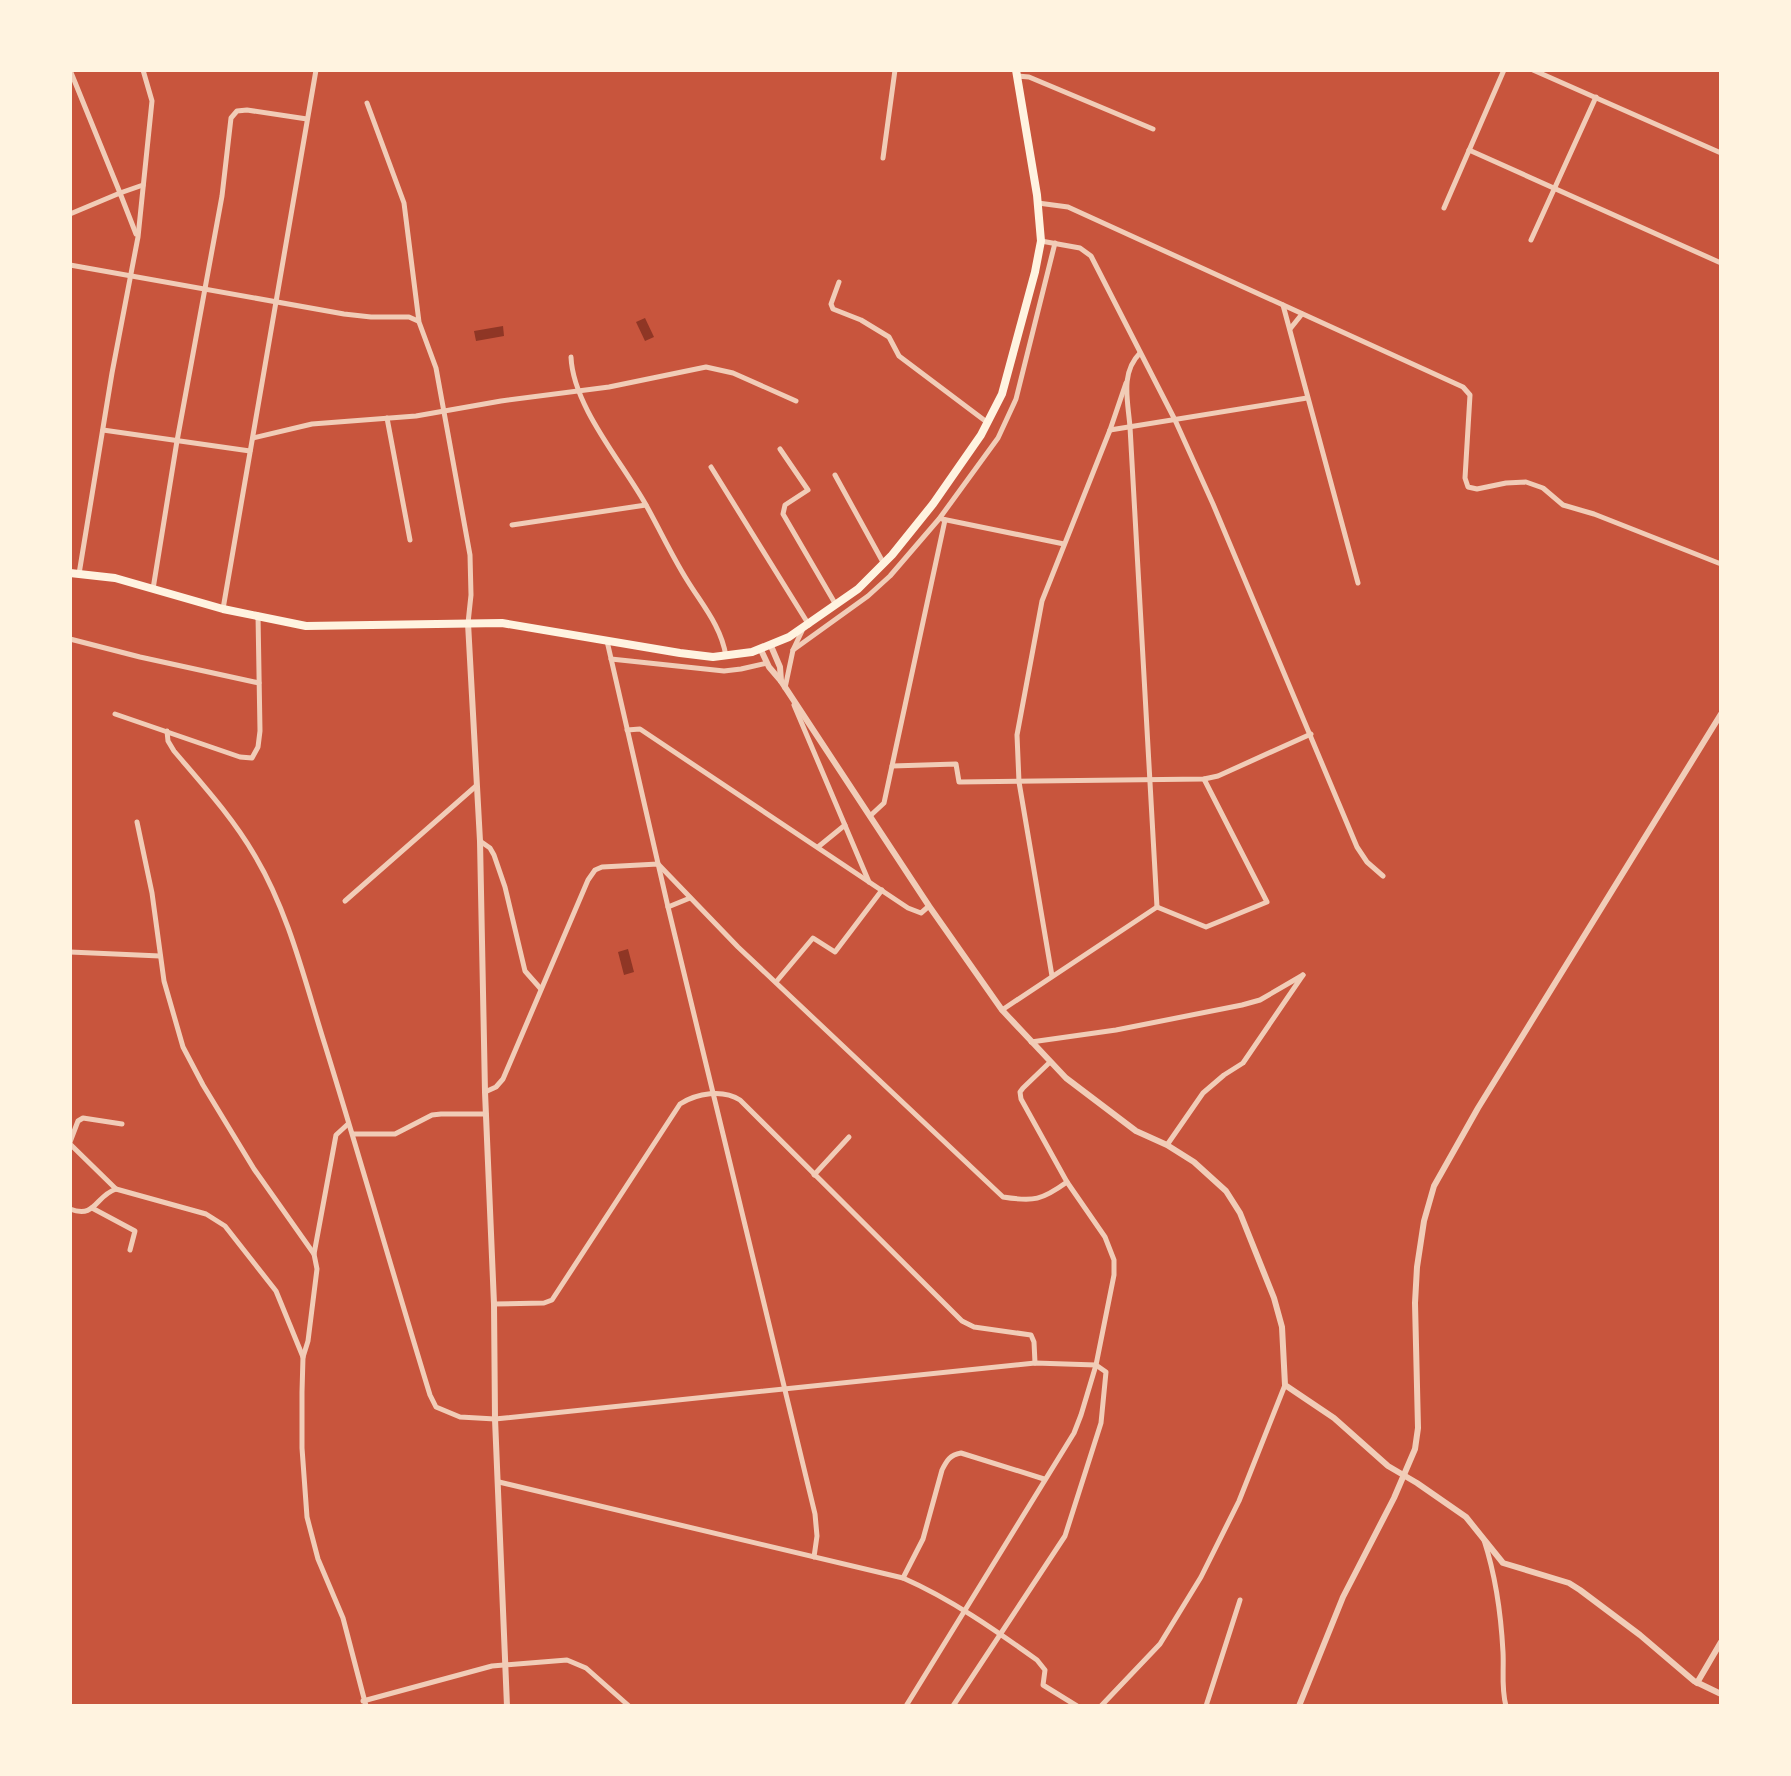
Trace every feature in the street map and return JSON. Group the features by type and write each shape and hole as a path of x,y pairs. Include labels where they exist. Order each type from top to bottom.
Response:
{"main road":[{"path":"75,573 115,578 223,609 306,626 502,623 680,653 726,656 771,646 836,605 858,589 884,564 933,504 988,423 1007,377 1041,241 1038,202 1017,73"}],"street":[{"path":"71,70 138,237"},
{"path":"75,573 138,237 152,101 143,70"},
{"path":"223,609 316,70"},
{"path":"883,159 895,70"},
{"path":"1444,208 1504,70"},
{"path":"1533,70 1721,153"},
{"path":"1017,73 1153,130"},
{"path":"1531,240 1596,97"},
{"path":"367,103 404,203 419,322 436,368 470,555 471,595 468,623 480,841 495,1419 507,1706"},
{"path":"153,589 222,196 233,113 241,110 259,111 307,119"},
{"path":"1469,150 1721,263"},
{"path":"70,214 143,185"},
{"path":"1038,202 1068,207 1463,387 1470,395 1465,478 1468,487 1477,489 1526,482 1543,488 1563,505 1594,514 1721,564"},
{"path":"1041,241 1080,248 1091,256 1175,420 1360,852 1383,876"},
{"path":"793,650 890,576 942,519 998,438 1016,399 1055,243"},
{"path":"70,265 329,312 371,317 411,317 419,322"},
{"path":"839,282 831,304 833,309 861,320 889,337 899,356 988,423"},
{"path":"1283,305 1358,583"},
{"path":"1290,329 1302,314"},
{"path":"1052,976 1019,782 1017,735 1042,601 1110,429 1132,362 1140,353"},
{"path":"570,357 579,390 593,418 716,626 726,656"},
{"path":"253,438 312,424 443,412 501,401 620,385 711,367 733,373 796,401"},
{"path":"1126,383 1157,907"},
{"path":"1110,429 1307,398"},
{"path":"387,418 410,540"},
{"path":"103,430 250,451"},
{"path":"780,449 808,490 785,505 783,514 836,605"},
{"path":"711,467 806,626 793,650 783,684"},
{"path":"835,475 884,564"},
{"path":"512,525 646,505"},
{"path":"942,519 1064,544"},
{"path":"870,816 884,803 942,519"},
{"path":"116,714 240,757 252,758 258,747 258,615"},
{"path":"70,639 259,684"},
{"path":"607,641 668,907 815,1514 817,1536 814,1557"},
{"path":"771,646 780,667 783,684"},
{"path":"761,650 766,663 783,684 929,906 1002,1010 1049,1063 1080,1089 1136,1131 1167,1145 1213,1178 1226,1191 1240,1213 1264,1270 1282,1327 1285,1385 1245,1488 1201,1577 1160,1644 1101,1706"},
{"path":"611,659 724,671 766,663"},
{"path":"790,696 869,882"},
{"path":"1299,1706 1343,1597 1415,1449 1418,1428 1415,1303 1418,1254 1427,1205 1434,1186 1486,1096 1721,714"},
{"path":"627,730 640,729 908,908 921,913 929,906"},
{"path":"167,731 168,741 174,751 226,811 256,857 280,908 305,980 395,1283 436,1407 460,1417 495,1419 1035,1363 1096,1365 1106,1372 1101,1423 1065,1536 953,1706"},
{"path":"892,766 956,764 959,782 1204,779 1217,776 1311,734"},
{"path":"1157,907 1206,928 1268,902 1204,779"},
{"path":"345,901 476,786"},
{"path":"137,822 152,893 160,956 177,1030 194,1069 254,1169 314,1254"},
{"path":"818,848 845,825"},
{"path":"480,841 490,848 494,855 505,887 525,971 540,988"},
{"path":"485,1092 496,1087 503,1079 540,988 588,880 595,870 602,867 658,864 776,982 1003,1197 1027,1201 1045,1198 1067,1182"},
{"path":"776,982 813,938 835,951 881,890"},
{"path":"668,907 690,898"},
{"path":"1002,1010 1157,907"},
{"path":"70,952 160,956"},
{"path":"1031,1042 1116,1030 1242,1005 1260,1000 1303,975 1243,1063 1203,1093 1167,1145"},
{"path":"906,1706 1074,1433 1096,1365 1114,1275 1114,1260 1105,1237 1067,1182 1021,1099 1020,1092 1049,1063"},
{"path":"494,1304 544,1303 552,1300 680,1104 714,1094 733,1095 962,1321 974,1327 1031,1335 1035,1363"},
{"path":"352,1134 395,1134 432,1115 486,1114"},
{"path":"121,1124 83,1118 78,1121 70,1143 116,1189 206,1214 225,1226 276,1291 303,1357"},
{"path":"348,1124 336,1135 314,1254 317,1269 309,1341 303,1357 302,1448 307,1517 318,1559 342,1618 364,1704 506,1663 567,1660 577,1662 629,1706"},
{"path":"814,1175 849,1137"},
{"path":"70,1209 80,1213 92,1208 110,1191 116,1189"},
{"path":"92,1208 135,1231 130,1250"},
{"path":"1285,1385 1334,1418 1388,1466 1466,1517 1503,1563 1559,1580 1580,1590 1640,1635 1697,1683 1721,1694"},
{"path":"903,1578 923,1539 942,1470 953,1455 961,1453 1044,1479"},
{"path":"499,1482 903,1578 964,1611 1042,1664 1045,1674 1042,1682 1046,1689 1077,1706"},
{"path":"1483,1537 1497,1588 1506,1706"},
{"path":"1206,1706 1240,1600"},
{"path":"1697,1683 1721,1642"}],"shaded area":[{"path":"645,318 654,337 645,341 636,322"},
{"path":"503,326 504,336 476,341 474,331"},
{"path":"628,949 634,972 624,975 618,952"}]}
